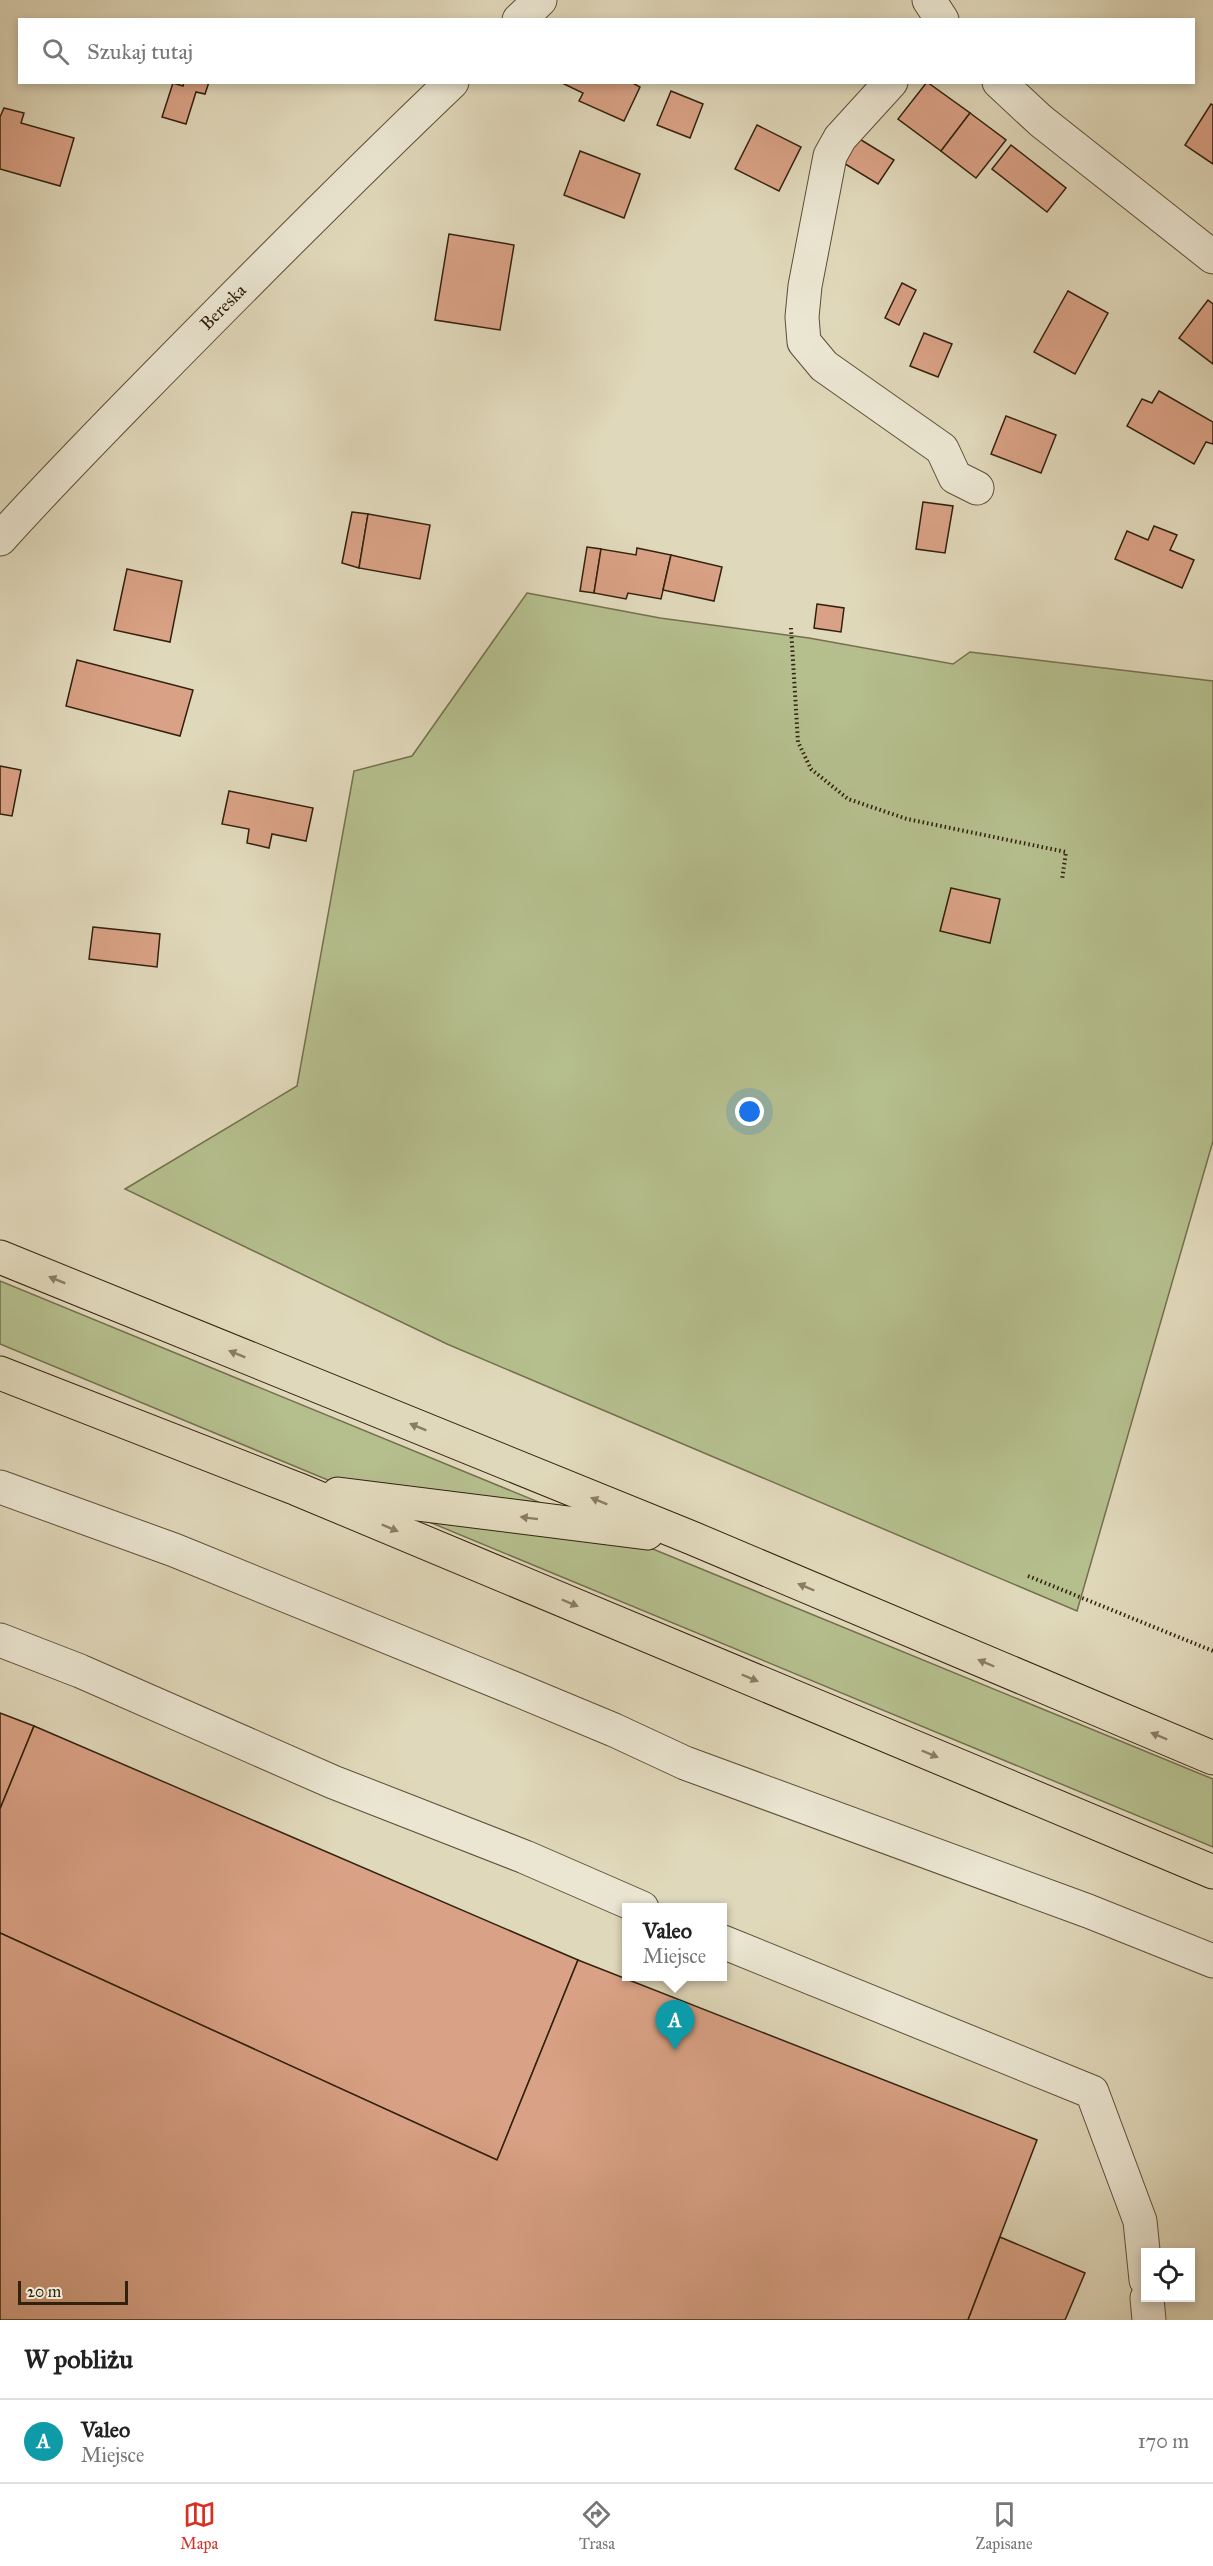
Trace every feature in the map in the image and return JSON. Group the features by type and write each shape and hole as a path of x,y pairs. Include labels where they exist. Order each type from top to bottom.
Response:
{"highway":[{"path":"0,1257 692,1538 1213,1758"},
{"path":"0,1373 297,1489 1213,1872"},
{"path":"297,1489 692,1538"}],"street":[{"path":"521,18 540,0"},
{"path":"929,0 941,18"},
{"name":"Bereska","path":"0,539 56,476 196,334 450,84"},
{"path":"889,84 840,138 830,156 805,286 802,317 804,342 824,366 942,449 955,477 977,488"},
{"path":"1001,84 1041,121 1213,257"},
{"path":"0,1487 185,1554 614,1730 686,1763 1088,1911 1213,1961"},
{"path":"0,1640 80,1671 333,1782 525,1857 631,1903"},
{"path":"727,1944 1092,2092 1140,2221 1143,2248"},
{"path":"1147,2302 1149,2320"}],"path":[{"path":"790,628 798,742 811,769 848,799 907,819 1066,852 1062,880"},
{"path":"1028,1576 1213,1651"}],"green space":[{"path":"527,593 660,618 809,638 953,664 970,652 1213,681 1213,1141 1077,1611 447,1344 125,1189 297,1086 354,771 412,756"},
{"path":"0,1281 1213,1779 1213,1847 0,1344"}],"building":[{"path":"173,84 183,86 184,84 208,84 205,94 196,92 186,124 162,117"},
{"path":"564,84 635,84 640,87 624,121 579,101 583,93"},
{"path":"925,84 930,84 970,113 941,151 898,119"},
{"path":"671,91 703,104 690,138 657,125"},
{"path":"1211,104 1213,105 1213,164 1185,145"},
{"path":"4,108 24,113 21,123 74,138 60,186 0,169 0,117"},
{"path":"970,113 1006,140 976,178 941,151"},
{"path":"757,125 801,147 779,191 735,169"},
{"path":"853,135 894,160 878,184 837,159"},
{"path":"1011,145 1066,188 1047,212 992,169"},
{"path":"580,151 640,174 624,218 564,195"},
{"path":"449,234 514,245 500,330 435,320"},
{"path":"902,283 916,290 899,325 885,318"},
{"path":"1068,291 1108,313 1075,374 1034,352"},
{"path":"1208,300 1213,304 1213,364 1179,338"},
{"path":"924,333 952,344 938,377 910,366"},
{"path":"1159,391 1213,422 1213,444 1206,442 1194,464 1127,426 1142,399 1152,403"},
{"path":"1006,416 1056,435 1041,473 991,454"},
{"path":"923,502 953,506 945,553 916,549"},
{"path":"352,512 368,514 359,568 342,563"},
{"path":"368,514 430,525 420,579 359,568"},
{"path":"1154,526 1177,535 1170,550 1194,560 1182,588 1115,559 1127,531 1148,540"},
{"path":"587,547 601,549 594,593 580,591"},
{"path":"637,548 671,555 661,599 628,593 626,599 594,593 601,549 636,555"},
{"path":"671,555 722,567 714,601 663,590"},
{"path":"127,569 182,581 170,642 114,630"},
{"path":"817,604 844,608 841,632 814,628"},
{"path":"77,660 193,690 180,736 66,706"},
{"path":"0,766 21,770 12,816 0,814"},
{"path":"229,791 313,808 306,841 272,834 269,848 247,843 249,829 222,824"},
{"path":"951,888 1000,899 990,943 940,931"},
{"path":"93,927 160,934 157,967 89,959"},
{"path":"0,1713 34,1726 0,1809"},
{"path":"34,1726 578,1960 497,2160 0,1933 0,1809"},
{"path":"0,1933 497,2160 578,1960 622,1977 622,1981 632,1981 1037,2140 968,2320 0,2320"},
{"path":"1000,2237 1085,2273 1065,2320 968,2320"}],"place":[{"name":"Valeo","path":"675,2050"}]}
